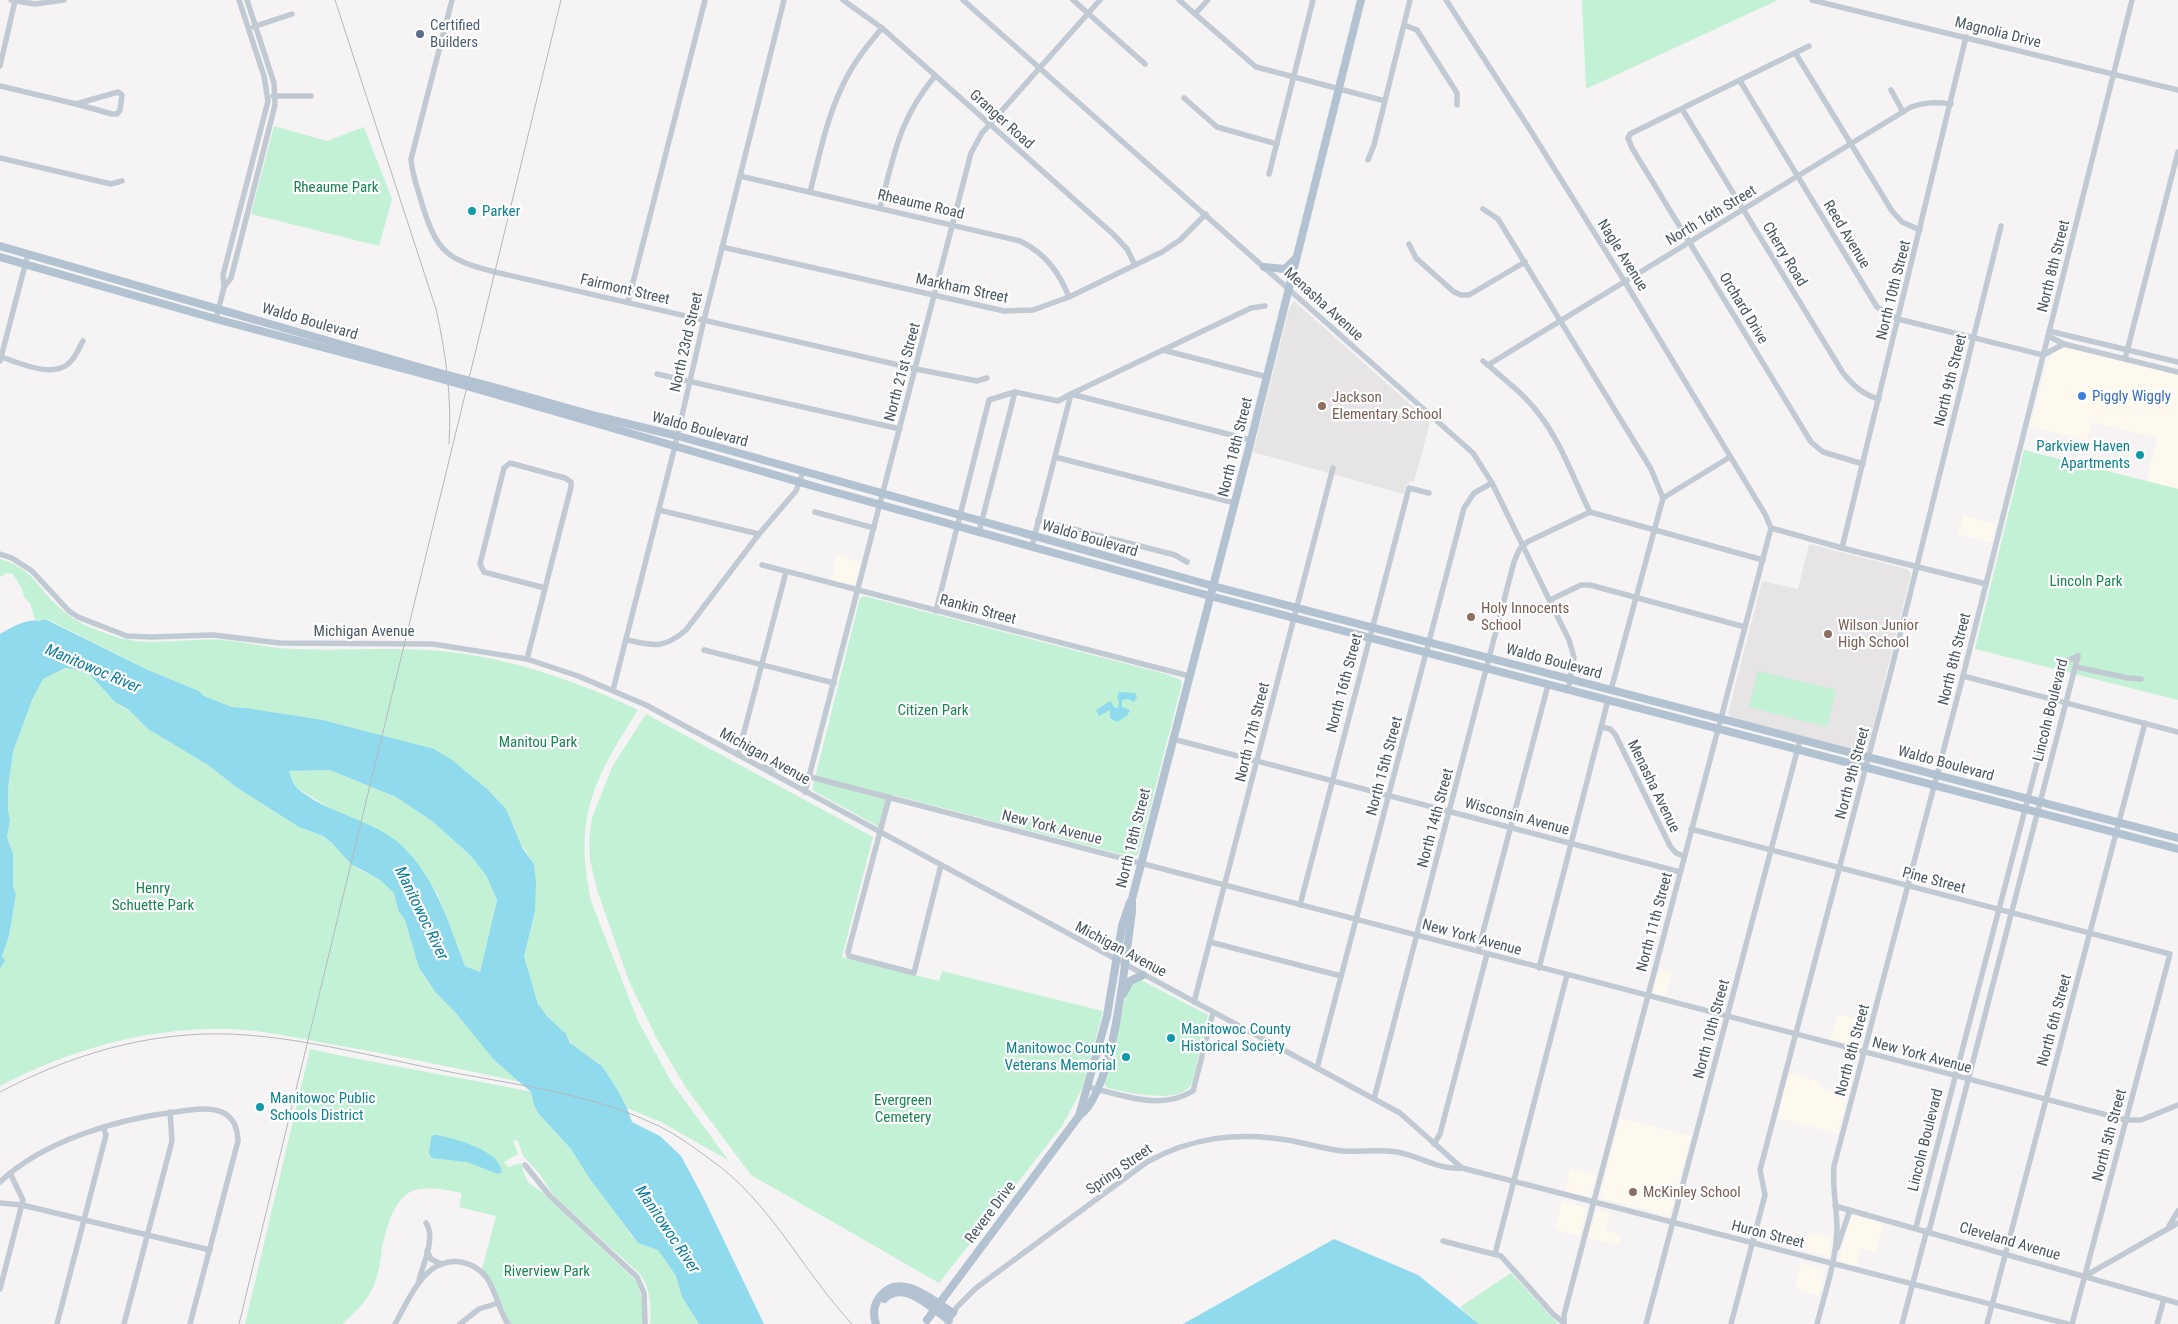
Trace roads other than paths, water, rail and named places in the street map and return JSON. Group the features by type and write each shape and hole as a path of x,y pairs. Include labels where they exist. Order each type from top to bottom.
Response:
{"main road":[{"name":"North 18th Street","path":"1098,1090 1112,1040 1120,1000 1132,899 1235,504 1361,0"},
{"name":"Waldo Boulevard","path":"0,246 219,308 675,446 1210,596 2178,849"},
{"name":"Waldo Boulevard","path":"0,258 216,319 428,372"},
{"path":"1264,267 1285,269 1297,258"},
{"name":"Waldo Boulevard","path":"485,388 678,436 1213,586 2178,838"},
{"name":"North 18th Street","path":"1088,1088 1107,1016 1122,926 1132,899"},
{"path":"1120,1000 1130,981 1143,975"},
{"name":"Revere Drive","path":"1079,1116 1088,1088"},
{"name":"Revere Drive","path":"925,1322 1079,1116 1086,1110 1098,1090"},
{"path":"876,1324 874,1315 876,1302 886,1290 899,1286 914,1289 950,1319"},
{"path":"882,1324 879,1315 881,1304 891,1294 899,1291 909,1292 950,1319"}],"street":[{"path":"0,66 13,1 35,4 64,0"},
{"path":"216,319 224,286 223,275 268,96 239,0"},
{"path":"224,286 231,278 276,96 274,83 247,0"},
{"name":"Fairmont Street","path":"452,0 412,159 413,173 433,235 440,245 454,258 481,268 916,368 977,381 987,378"},
{"path":"628,302 705,0"},
{"name":"North 23rd Street","path":"613,690 678,436 704,320 784,0"},
{"name":"Granger Road","path":"843,0 882,28 1113,234 1127,249 1136,265"},
{"name":"Menasha Avenue","path":"963,0 1473,453 1492,483 1550,600 1573,652 1574,662 1568,690"},
{"path":"1073,0 1145,64"},
{"name":"North 21st Street","path":"806,792 971,153 976,141 990,124 1100,0"},
{"path":"1179,0 1256,67 1385,101"},
{"path":"1195,14 1208,0"},
{"path":"1270,174 1313,0"},
{"path":"1368,160 1374,145 1410,0"},
{"name":"Nagle Avenue","path":"1446,0 1624,282 1772,528"},
{"name":"Magnolia Drive","path":"1812,0 2178,90"},
{"name":"North 8th Street","path":"1817,1324 1835,1252 1837,1227 1834,1166 1964,676 2132,0"},
{"path":"248,28 292,14"},
{"path":"1404,25 1417,30 1457,93 1457,105"},
{"path":"810,192 828,123 841,88 858,59 882,28"},
{"name":"North 10th Street","path":"1842,548 1966,37"},
{"path":"1682,109 1810,46"},
{"path":"1796,54 1892,211 1902,222 1920,230"},
{"path":"880,208 904,123 917,100 935,76"},
{"name":"Reed Avenue","path":"1740,81 1877,307 1898,319 2043,355"},
{"path":"0,86 112,114 117,114 120,110 122,95 118,92 110,93 76,104"},
{"path":"1891,90 1903,112"},
{"path":"268,96 311,96"},
{"path":"1184,98 1217,128 1277,144"},
{"name":"North 16th Street","path":"1590,512 1555,440 1540,415 1532,405 1486,363 1561,320 1903,112 1922,103 1951,104"},
{"name":"Orchard Drive","path":"1682,109 1630,134 1628,138 1632,148 1811,442 1823,452 1863,464"},
{"name":"Cherry Road","path":"1682,109 1843,373 1854,386 1872,398 1879,400"},
{"path":"2125,358 2178,152"},
{"path":"0,158 111,184 122,181"},
{"name":"Rheaume Road","path":"740,176 1007,237 1034,248 1052,264 1070,297"},
{"path":"1483,209 1498,219 1525,262 1651,469 1663,498 1611,690"},
{"name":"Markham Street","path":"722,247 1004,311 1019,311 1033,310 1070,297 1136,265 1180,240 1206,214"},
{"name":"North 9th Street","path":"1732,1324 1765,1195 1760,1170 1918,567 2001,226"},
{"path":"1409,244 1416,258 1454,292 1461,295 1468,295 1525,262"},
{"path":"28,254 1,359 51,370 61,369 70,363 83,341"},
{"path":"936,611 989,400 1015,392 1053,401 1251,308 1265,306"},
{"path":"2048,334 2064,344 2178,372"},
{"path":"2048,334 2178,362"},
{"path":"2043,355 2064,344"},
{"path":"1162,350 1267,376"},
{"path":"657,374 900,429"},
{"path":"980,532 1015,392"},
{"path":"1071,394 1251,440"},
{"path":"1032,546 1071,394"},
{"path":"1055,457 1235,504"},
{"path":"1663,498 1730,457"},
{"path":"527,659 571,487 571,482 565,478 510,463 504,468 480,564 484,572 545,588"},
{"name":"North 17th Street","path":"1194,1002 1333,468"},
{"path":"627,640 649,645 662,644 674,640 686,630 759,534 796,491 803,472"},
{"name":"North 15th Street","path":"1317,1068 1464,508 1474,494 1492,483"},
{"name":"North 16th Street","path":"1300,904 1409,488 1429,493"},
{"path":"659,510 759,534"},
{"path":"815,512 874,528"},
{"path":"1523,545 1590,512 1763,560"},
{"path":"1038,520 1175,555 1187,562"},
{"path":"1772,528 1842,548 1986,584"},
{"name":"North 11th Street","path":"1564,1324 1564,1315 1647,996 1772,528"},
{"name":"North 14th Street","path":"1374,1099 1516,558 1523,545"},
{"name":"Michigan Avenue","path":"0,554 12,558 32,571 68,611 78,617 126,636 214,635 280,643 418,643 483,651 527,659 563,670 613,690 759,766 1400,1113 1462,1168"},
{"name":"Rankin Street","path":"762,566 1189,676"},
{"path":"738,755 786,572"},
{"path":"1550,600 1586,584 1745,627"},
{"path":"704,650 834,682"},
{"name":"Lincoln Boulevard","path":"1902,1324 2078,656 2069,660 2062,668 1916,1228"},
{"path":"2076,667 2141,679"},
{"path":"1964,676 2178,732"},
{"path":"1478,951 1548,685"},
{"path":"1539,968 1608,700"},
{"name":"North 6th Street","path":"1987,1324 2145,723"},
{"name":"Menasha Avenue","path":"1602,727 1610,729 1615,734 1669,844 1676,853 1684,856"},
{"name":"Wisconsin Avenue","path":"1173,739 1680,872"},
{"name":"North 10th Street","path":"1646,1324 1800,740"},
{"name":"New York Avenue","path":"759,766 810,777 2126,1120 2141,1120 2178,1105"},
{"path":"889,798 848,952 849,956 914,973 941,866"},
{"name":"Pine Street","path":"1691,829 2170,954"},
{"path":"1210,942 1341,976"},
{"path":"1434,1144 1440,1134 1487,954"},
{"name":"North 5th Street","path":"2072,1324 2170,954"},
{"path":"1495,1254 1567,975"},
{"path":"1088,1088 1155,1101 1184,1096 1193,1091 1214,1013"},
{"path":"0,1182 10,1173 55,1147 103,1127 126,1120 170,1112 209,1108 219,1110 232,1119 238,1131 238,1141 190,1324"},
{"path":"124,1324 172,1142 170,1112"},
{"path":"57,1324 106,1135 103,1127"},
{"name":"Spring Street","path":"950,1319 961,1302 976,1288 1147,1162 1187,1143 1211,1138 1258,1136 1343,1151 1396,1152 1449,1169 1462,1168"},
{"path":"525,1165 550,1196 637,1277 644,1293 645,1324"},
{"name":"Huron Street","path":"1462,1168 2068,1324"},
{"path":"0,1289 23,1200 10,1173"},
{"path":"0,1202 22,1205 210,1250"},
{"name":"Cleveland Avenue","path":"1835,1206 2178,1303"},
{"path":"1835,1252 1850,1210"},
{"path":"2166,1229 2178,1211"},
{"path":"418,1284 427,1251 430,1229 426,1222"},
{"path":"2085,1276 2178,1222"},
{"path":"1443,1241 1501,1256 1564,1324"},
{"path":"427,1251 431,1259 441,1264"},
{"path":"395,1324 427,1272 441,1264 457,1262 474,1266 485,1276 508,1324"},
{"path":"2157,1324 2164,1299"},
{"path":"460,1324 479,1309 498,1303"}],"water":[{"name":"Manitowoc River","path":"45,619 148,670 232,707 323,720 434,749 452,760 487,789 506,809 523,849 534,864 536,883 535,911 524,957 538,1004 547,1016 566,1034 570,1043 602,1066 617,1089 632,1122 660,1136 681,1156 703,1197 764,1324 699,1324 682,1297 676,1276 658,1250 638,1243 590,1179 571,1149 538,1113 531,1092 493,1059 455,1012 436,993 419,968 405,920 398,910 394,893 380,880 351,864 323,836 299,827 236,787 208,765 148,729 129,710 115,702 89,674 79,670 65,668 43,679 32,700 13,752 8,789 10,821 7,837 13,853 13,886 16,894 9,936 2,956 5,961 0,969 0,634 25,622","holes":["330,770 396,797 432,821 470,855 486,875 497,900 480,972 465,966 440,901 423,872 401,845 378,829 308,797 293,783 289,771"]},
{"path":"1119,692 1135,693 1137,697 1134,702 1127,699 1122,700 1122,707 1130,710 1127,716 1117,722 1110,718 1110,710 1099,716 1096,710 1110,701 1115,708 1118,708 1119,701 1117,697"},
{"path":"433,1135 464,1142 485,1151 499,1164 502,1172 498,1174 467,1162 432,1158 429,1154 431,1138"},
{"path":"1334,1239 1418,1275 1479,1324 1183,1324"}],"railway":[{"path":"335,0 436,309 443,342 447,376 450,410 449,444"},
{"path":"239,1324 561,0"},
{"path":"0,1092 45,1071 114,1047 162,1038 218,1034 249,1035 314,1044 546,1090 599,1103 666,1130 697,1149 732,1176 751,1195 852,1324"}],"place":[{"name":"Certified Builders","path":"420,34"},
{"name":"Parker","path":"472,211"},
{"name":"Piggly Wiggly","path":"2082,396"},
{"name":"Jackson Elementary School","path":"1322,406"},
{"name":"Parkview Haven Apartments","path":"2140,455"},
{"name":"Holy Innocents School","path":"1471,617"},
{"name":"Wilson Junior High School","path":"1828,634"},
{"name":"Manitowoc County Historical Society","path":"1171,1038"},
{"name":"Manitowoc County Veterans Memorial","path":"1126,1057"},
{"name":"Manitowoc Public Schools District","path":"260,1107"},
{"name":"McKinley School","path":"1633,1192"}],"park label":[{"name":"Rheaume Park","path":"336,187"},
{"name":"Lincoln Park","path":"2086,581"},
{"name":"Citizen Park","path":"933,710"},
{"name":"Manitou Park","path":"538,742"},
{"name":"Henry Schuette Park","path":"153,896"},
{"name":"Evergreen Cemetery","path":"903,1108"},
{"name":"Riverview Park","path":"547,1271"}]}
